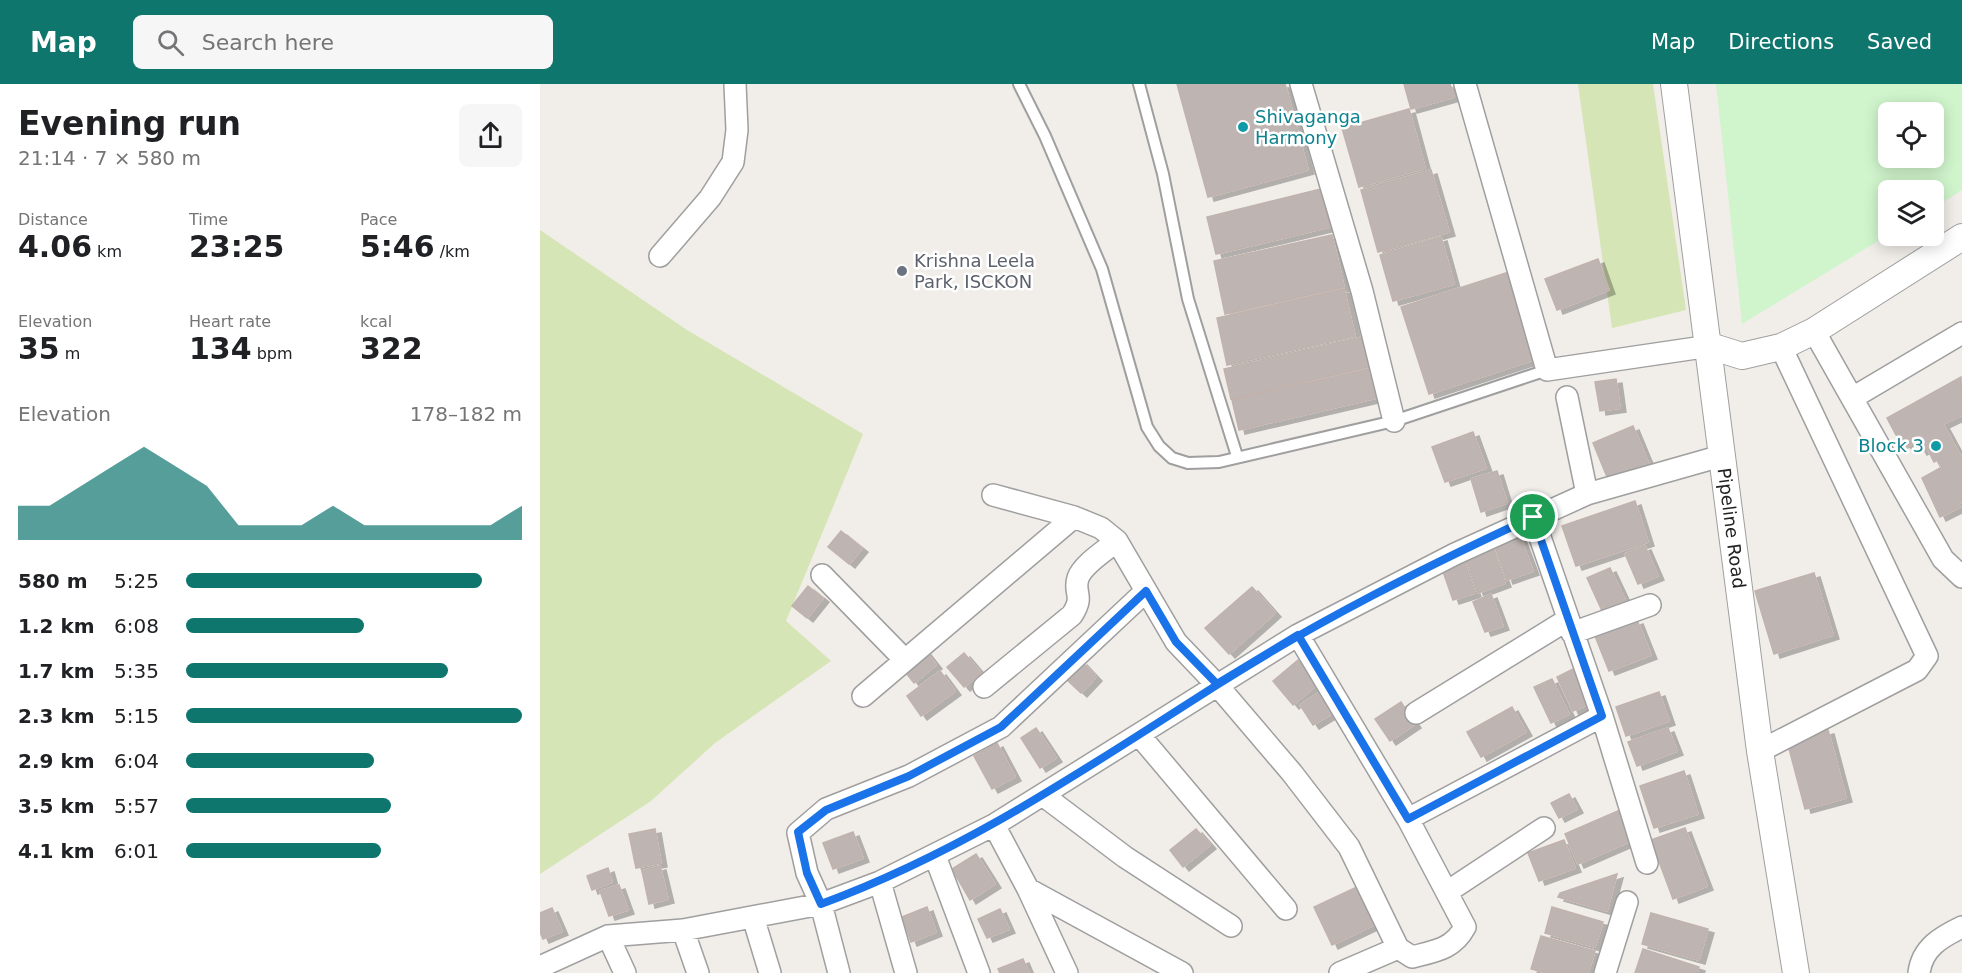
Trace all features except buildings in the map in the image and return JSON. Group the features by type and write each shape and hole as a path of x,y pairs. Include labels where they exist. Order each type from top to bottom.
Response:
{"street":[{"path":"660,256 710,198 732,162 737,130 735,84"},
{"path":"1301,84 1362,291 1394,421"},
{"path":"1465,84 1547,370 1710,346 1742,356 1781,347 1814,331 1962,237"},
{"name":"Pipeline Road","path":"1674,84 1710,346 1721,456 1760,751 1796,973"},
{"path":"1814,331 1854,397 1943,559 1962,577"},
{"path":"1854,397 1962,333"},
{"path":"1760,751 1917,670 1927,656 1781,347"},
{"path":"1566,397 1587,494"},
{"path":"540,967 609,936 683,930 821,904 880,882 935,856 1044,796 1140,736 1217,684 1298,635 1455,554 1587,494 1721,456"},
{"path":"993,495 1074,517 1101,528 1117,541 1176,642 1217,684 1292,773 1349,847 1398,948 1412,957 1437,951 1457,941 1466,927 1408,819 1298,635"},
{"path":"863,696 1074,517"},
{"path":"1533,517 1602,716 1647,863"},
{"path":"984,687 1072,615 1079,604 1077,579 1082,571 1117,541"},
{"path":"822,575 905,660"},
{"path":"839,973 821,904 807,873 798,832 826,810 909,776 1001,727 1146,591"},
{"path":"1416,713 1569,626 1650,605"},
{"path":"1408,819 1602,716"},
{"path":"1140,736 1286,909"},
{"path":"1044,796 1125,857 1231,926"},
{"path":"994,825 1028,889 1067,973"},
{"path":"1447,892 1544,828"},
{"path":"935,856 979,973"},
{"path":"880,882 906,973"},
{"path":"1028,889 1182,973"},
{"path":"1605,973 1627,902"},
{"path":"753,916 770,973"},
{"path":"1919,973 1928,950 1942,936 1962,927"},
{"path":"683,930 698,973"},
{"path":"609,936 625,973"},
{"path":"1340,973 1398,948"}],"lane":[{"path":"1019,84 1045,136 1102,269 1147,427 1159,446 1172,458 1188,463 1219,462 1394,421 1547,370"},
{"path":"1139,84 1163,174 1188,299 1237,456"}],"green space":[{"path":"1578,84 1653,84 1686,310 1612,328"},
{"path":"1716,84 1962,84 1962,190 1944,202 1944,180 1878,180 1878,241 1742,324"},
{"path":"540,230 687,330 863,434 786,621 831,661 715,743 651,801 540,874"}],"place":[{"name":"Shivaganga Harmony","path":"1243,127"},
{"name":"Krishna Leela Park, ISCKON","path":"902,271"},
{"name":"Block 3","path":"1936,446"}],"route":[{"path":"1533,517 1455,554 1298,635 1217,684 1140,736 994,825 880,882 821,904 807,873 798,842 798,832 826,810 909,776 1001,727 1146,591 1176,642 1217,684 1258,660 1298,635 1408,819 1602,716 1533,517"}]}
